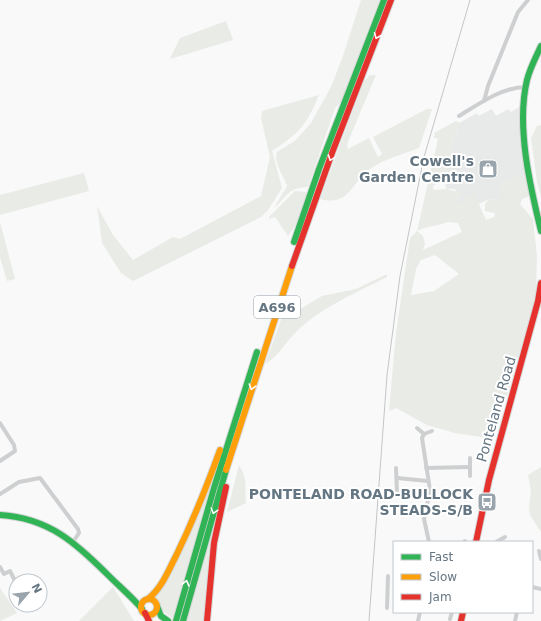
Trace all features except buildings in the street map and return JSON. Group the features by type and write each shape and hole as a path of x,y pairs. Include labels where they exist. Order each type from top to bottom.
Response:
{"main road":[{"name":"A696","path":"176,621 214,488 242,398 320,169 384,0"},
{"name":"A696","path":"206,621 214,543 247,405 260,358 293,260 353,96 391,0"},
{"path":"541,46 528,77 525,109 526,133 533,193 541,231"},
{"name":"Ponteland Road","path":"476,541 489,480 536,308 541,283"},
{"name":"A696","path":"146,600 161,585 186,537 201,502 230,422 242,398"},
{"name":"A696","path":"183,621 210,522 247,405"},
{"path":"0,515 22,516 38,521 60,532 73,542 146,612 162,616"},
{"path":"133,599 155,602 162,616 168,621"},
{"path":"146,600 142,604 149,621"},
{"path":"146,612 155,611 157,606"}],"street":[{"path":"484,101 488,86 518,12 528,0"},
{"path":"459,116 484,101 516,87 526,87"},
{"path":"0,423 14,445 15,451 0,461"},
{"path":"418,428 424,434"},
{"path":"424,434 432,431"},
{"path":"424,434 422,438 426,452 426,468 430,493 424,520 429,541"},
{"path":"470,458 470,476"},
{"path":"426,468 470,467"},
{"path":"396,468 397,494"},
{"path":"0,494 19,482 40,478 78,529 79,533 73,542"},
{"path":"397,478 428,481"},
{"path":"499,541 505,537"},
{"path":"539,551 541,559"},
{"path":"0,567 2,574 10,571 11,573"},
{"path":"387,608 388,576"},
{"path":"388,587 393,587"},
{"path":"450,619 452,613"},
{"path":"517,613 517,621"}],"shaded area":[{"path":"361,0 380,0 342,101 335,108 308,187 296,189 288,193 274,208 287,186 276,160 277,152 296,140 311,123 331,87 343,56"},
{"path":"226,21 233,40 170,59 180,38"},
{"path":"370,75 376,75 347,144 348,149 369,138 378,157 382,154 373,137 427,109 432,109 419,148 375,165 364,174 349,192 338,200 330,201 320,199 364,81"},
{"path":"319,95 315,105 301,128 272,151 282,188 268,210 261,217 133,281 121,273 102,243 97,206 113,235 133,260 173,237 180,239 261,196 270,157 261,118 262,111"},
{"name":"Cowell's Garden Centre","path":"521,106 529,196 522,199 520,204 489,199 479,204 454,207 455,199 462,195 454,189 446,189 445,178 446,173 454,166 451,145 459,129 459,123 477,113 478,116 492,109 496,116 508,109 511,112"},
{"path":"456,121 459,123 459,129 451,145 458,163 446,173 445,178 432,187 435,190 446,189 460,192 463,195 455,199 455,206 474,193 486,220 494,217 495,213 485,211 485,204 489,199 504,201 500,191 499,182 511,178 514,175 527,173 529,196 522,199 520,204 533,219 537,256 536,292 533,307 494,439 455,433 427,425 396,408 389,411 396,333 410,238 417,231 438,139 433,137 435,135 434,133","holes":["448,222 458,223 462,232 423,250 425,244 423,236 417,231","435,255 459,274 434,291 411,295 416,269 421,260"]},
{"path":"541,125 541,198 537,182 531,138 537,126"},
{"path":"84,173 89,191 0,215 0,195"},
{"path":"295,191 308,192 295,226 288,236 275,217 269,219 269,217"},
{"path":"0,222 15,279 7,281 0,257"},
{"path":"387,274 387,277 340,301 307,322 293,335 270,361 265,364 283,314 287,317 322,296 356,289"},
{"path":"239,465 245,480 246,503 227,512"},
{"path":"541,467 541,532 530,515 529,508 531,491 528,475"},
{"path":"213,479 173,619 161,609 155,598"},
{"path":"220,501 208,565 205,621 186,621"},
{"path":"113,587 134,621 79,621"},
{"path":"0,588 8,600 8,613 17,613 0,621"}],"tram line":[{"path":"369,621 387,375 400,276 424,157 470,0"}],"traffic: fast":[{"path":"294,242 319,169 384,0"},
{"path":"541,46 531,67 527,80 523,117 529,176 541,231"},
{"path":"176,621 214,488 257,352"},
{"path":"183,621 226,470"},
{"path":"0,515 33,521 60,534 85,553 142,609"},
{"path":"157,606 161,616 168,621"}],"traffic: slow":[{"path":"226,470 292,266"},
{"path":"148,599 161,585 176,556 200,503 220,450"},
{"path":"149,599 156,604 157,607 152,614 149,615 142,610 141,607 146,600 149,599"}],"traffic: jam":[{"path":"292,266 332,153 391,0"},
{"path":"476,541 489,480 538,301 541,283"},
{"path":"207,621 214,543 226,487"},
{"path":"145,613 149,621"},
{"path":"461,621 463,613"}],"place":[{"name":"Cowell's Garden Centre","path":"488,169"},
{"name":"PONTELAND ROAD-BULLOCK STEADS-S/B","path":"487,502"}]}
